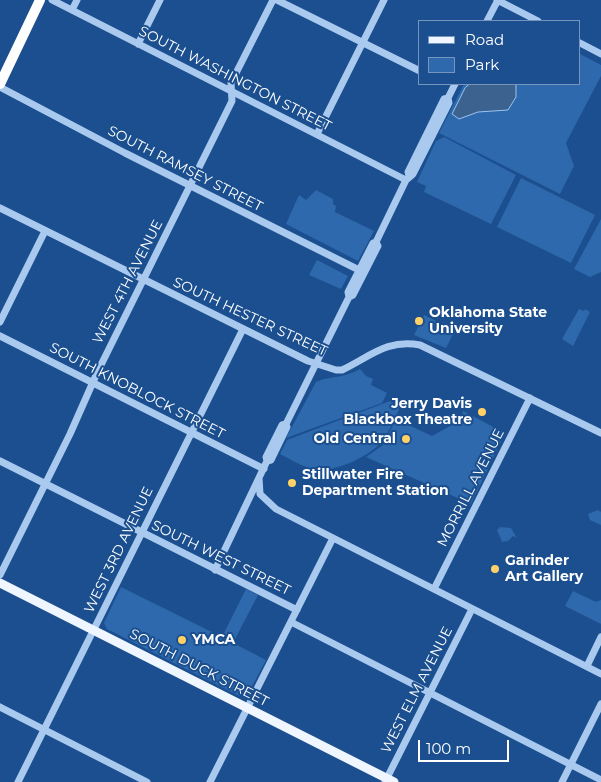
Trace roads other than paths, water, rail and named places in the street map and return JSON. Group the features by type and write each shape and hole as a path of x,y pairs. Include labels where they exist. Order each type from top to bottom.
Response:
{"highway":[{"path":"0,85 40,0"}],"main road":[{"name":"SOUTH DUCK STREET","path":"0,583 388,781"}],"street":[{"name":"SOUTH WASHINGTON STREET","path":"52,0 232,92 408,178"},
{"path":"72,10 77,0"},
{"path":"138,44 160,0"},
{"path":"275,0 418,70"},
{"name":"WEST 4TH AVENUE","path":"0,575 232,101 231,83 275,0"},
{"path":"318,134 384,0"},
{"path":"487,20 497,0 536,20"},
{"path":"581,44 601,54"},
{"name":"SOUTH RAMSEY STREET","path":"0,85 190,185 359,270"},
{"path":"349,297 348,292 408,178 413,174 449,103 448,98 454,86"},
{"name":"SOUTH HESTER STREET","path":"0,208 316,364 336,370 353,364 392,344 408,342 420,345 601,433"},
{"path":"0,322 45,231"},
{"path":"215,570 267,461 271,460 280,442 287,427 286,424 349,297 353,295 378,246 376,242"},
{"name":"WEST 3RD AVENUE","path":"18,782 243,329"},
{"name":"SOUTH KNOBLOCK STREET","path":"0,336 264,469"},
{"name":"MORRILL AVENUE","path":"434,589 530,398"},
{"name":"SOUTH WEST STREET","path":"0,461 297,610"},
{"path":"259,478 260,494 267,502 333,538 601,674"},
{"path":"210,782 333,538"},
{"name":"WEST ELM AVENUE","path":"388,781 472,609"},
{"path":"291,622 601,780"},
{"path":"587,666 601,637"},
{"path":"562,782 601,704"},
{"path":"0,707 147,782"}],"place":[{"name":"Oklahoma State University","path":"419,321"},
{"name":"Jerry Davis Blackbox Theatre","path":"482,412"},
{"name":"Old Central","path":"406,439"},
{"name":"Stillwater Fire Department Station","path":"292,483"},
{"name":"Garinder Art Gallery","path":"495,569"},
{"name":"YMCA","path":"182,640"}]}
